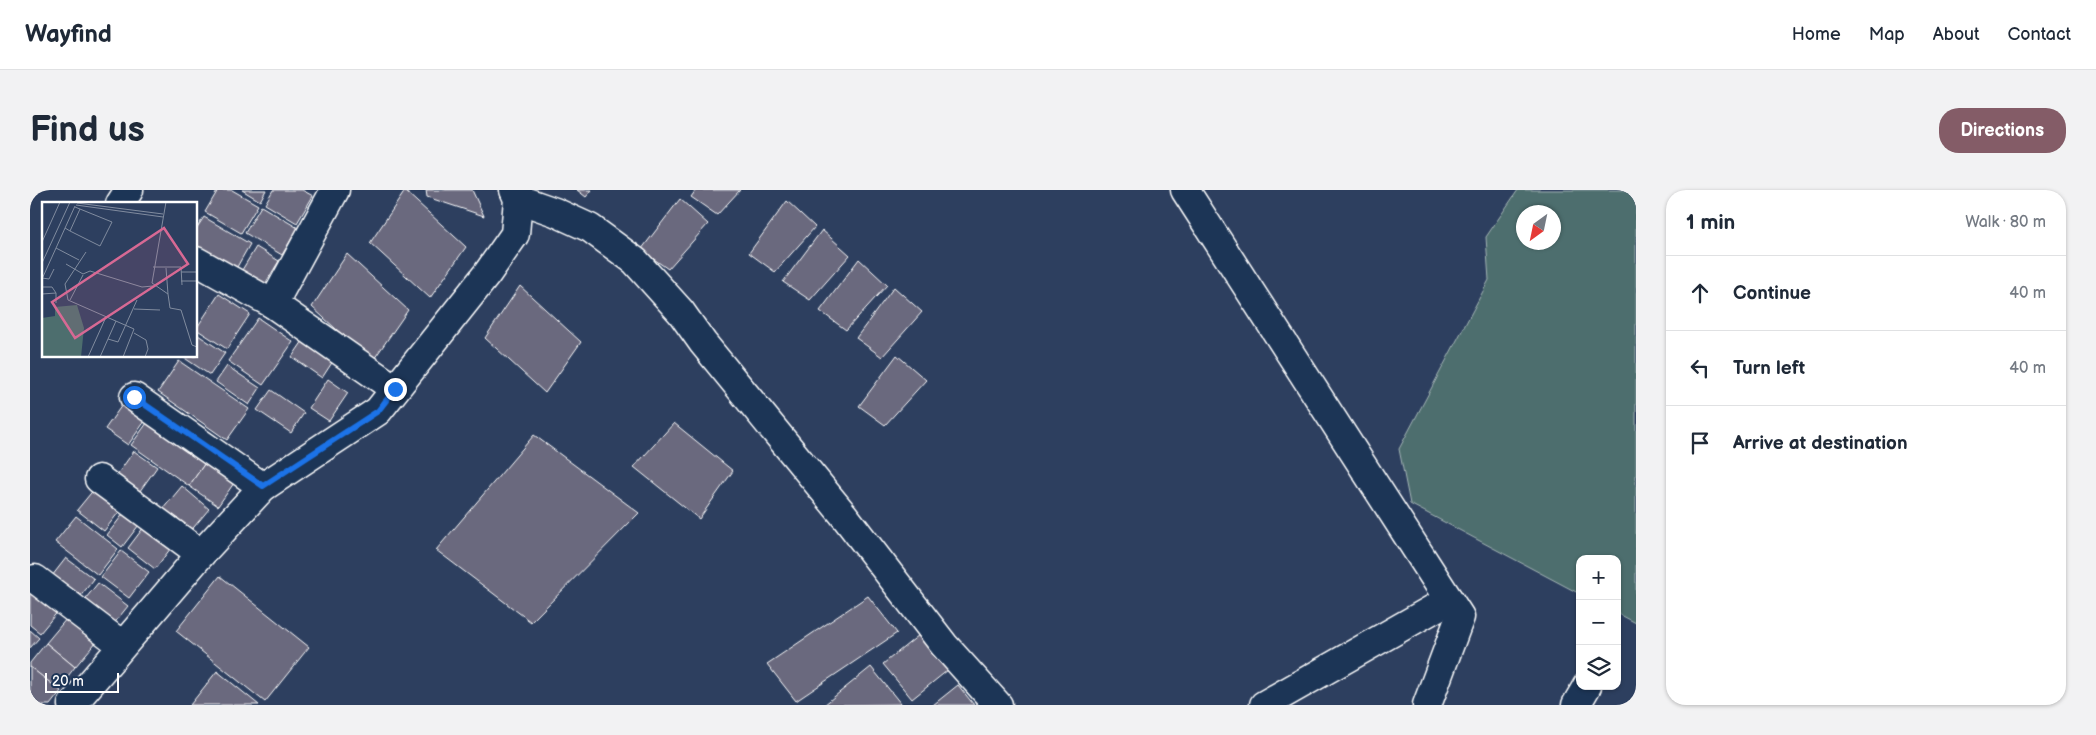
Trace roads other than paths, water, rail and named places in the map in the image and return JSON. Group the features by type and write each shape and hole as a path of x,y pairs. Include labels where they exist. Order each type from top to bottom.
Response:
{"street":[{"path":"121,202 128,190"},
{"path":"273,304 335,190"},
{"path":"1189,191 1460,617 1427,705"},
{"path":"72,705 201,554 263,486 378,411 487,274 515,234 516,194 590,228 634,261 681,312 703,343 843,514 944,645 998,705"},
{"path":"198,262 273,304 395,389"},
{"path":"134,397 263,486"},
{"path":"99,479 201,554"},
{"path":"35,579 122,645"},
{"path":"1264,705 1449,600"},
{"path":"1576,705 1584,690"}]}
